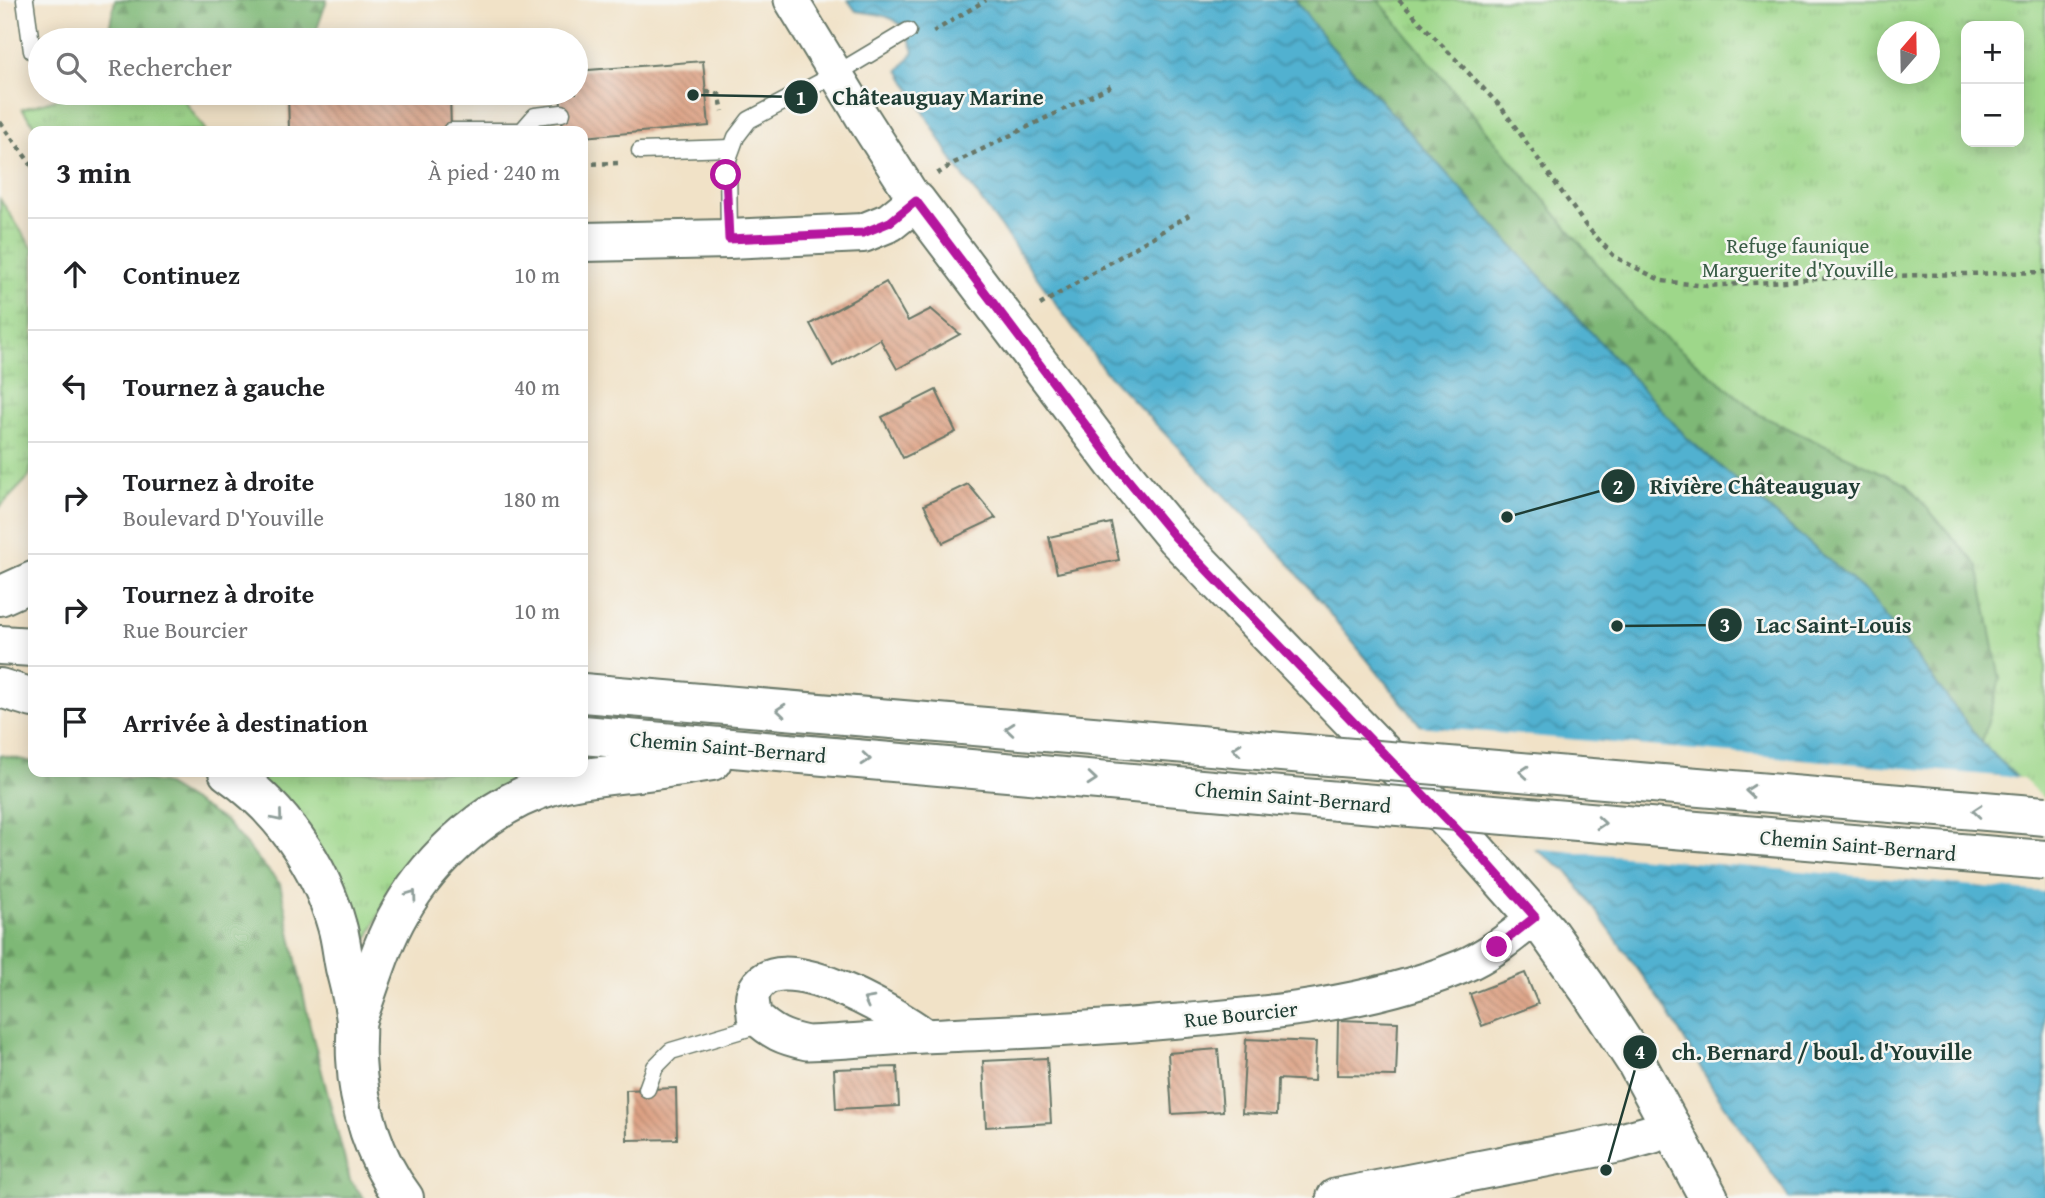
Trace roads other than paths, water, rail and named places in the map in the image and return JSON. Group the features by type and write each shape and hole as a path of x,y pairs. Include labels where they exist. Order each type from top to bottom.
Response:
{"street":[{"path":"792,0 916,201 1115,464 1175,537 1457,829 1560,948 1636,1062 1709,1198"},
{"path":"588,242 863,233 890,222 916,201"},
{"path":"0,596 28,583"},
{"path":"0,645 28,647"},
{"path":"0,688 28,690"},
{"path":"0,688 28,696"},
{"name":"Chemin Saint-Bernard","path":"588,693 2045,816"},
{"name":"Chemin Saint-Bernard","path":"588,735 2045,860"},
{"path":"356,1022 399,912 445,854 482,820 524,796 552,786 599,776 773,751"},
{"path":"234,777 275,812 308,858 330,903 338,928 356,1022 356,1059 367,1125 381,1159 404,1198"},
{"name":"Rue Bourcier","path":"762,1024 779,1035 807,1043 1123,1026 1257,1014 1381,992 1462,966 1497,947 1535,917"},
{"path":"762,1024 754,1016 753,995 762,981 779,973 813,979 858,995 897,1016 926,1036"},
{"path":"1336,1198 1620,1143 1652,1134 1670,1125"}],"lane":[{"path":"24,0 28,28"},
{"path":"729,239 726,175 731,148 741,127 749,120 836,74 915,35"},
{"path":"526,126 535,116 556,114 551,126"},
{"path":"640,151 731,148"},
{"path":"647,1089 655,1067 671,1051 762,1024"}],"water":[{"path":"848,0 1295,0 1328,43 1687,438 1868,594 1982,743 2045,805 2045,1198 1789,1198 1712,1087 1665,1007 1567,871 1535,849 1421,726 1287,561 1105,371 954,163 899,70 914,52 905,31 894,20 878,14 856,11"}],"place":[{"name":"Châteauguay Marine","path":"693,95"},
{"name":"Rivière Châteauguay","path":"1507,517"},
{"name":"Lac Saint-Louis","path":"1617,626"},
{"name":"ch. Bernard / boul. d'Youville","path":"1606,1170"}],"park label":[{"name":"Refuge faunique Marguerite d'Youville","path":"1798,257"}]}
